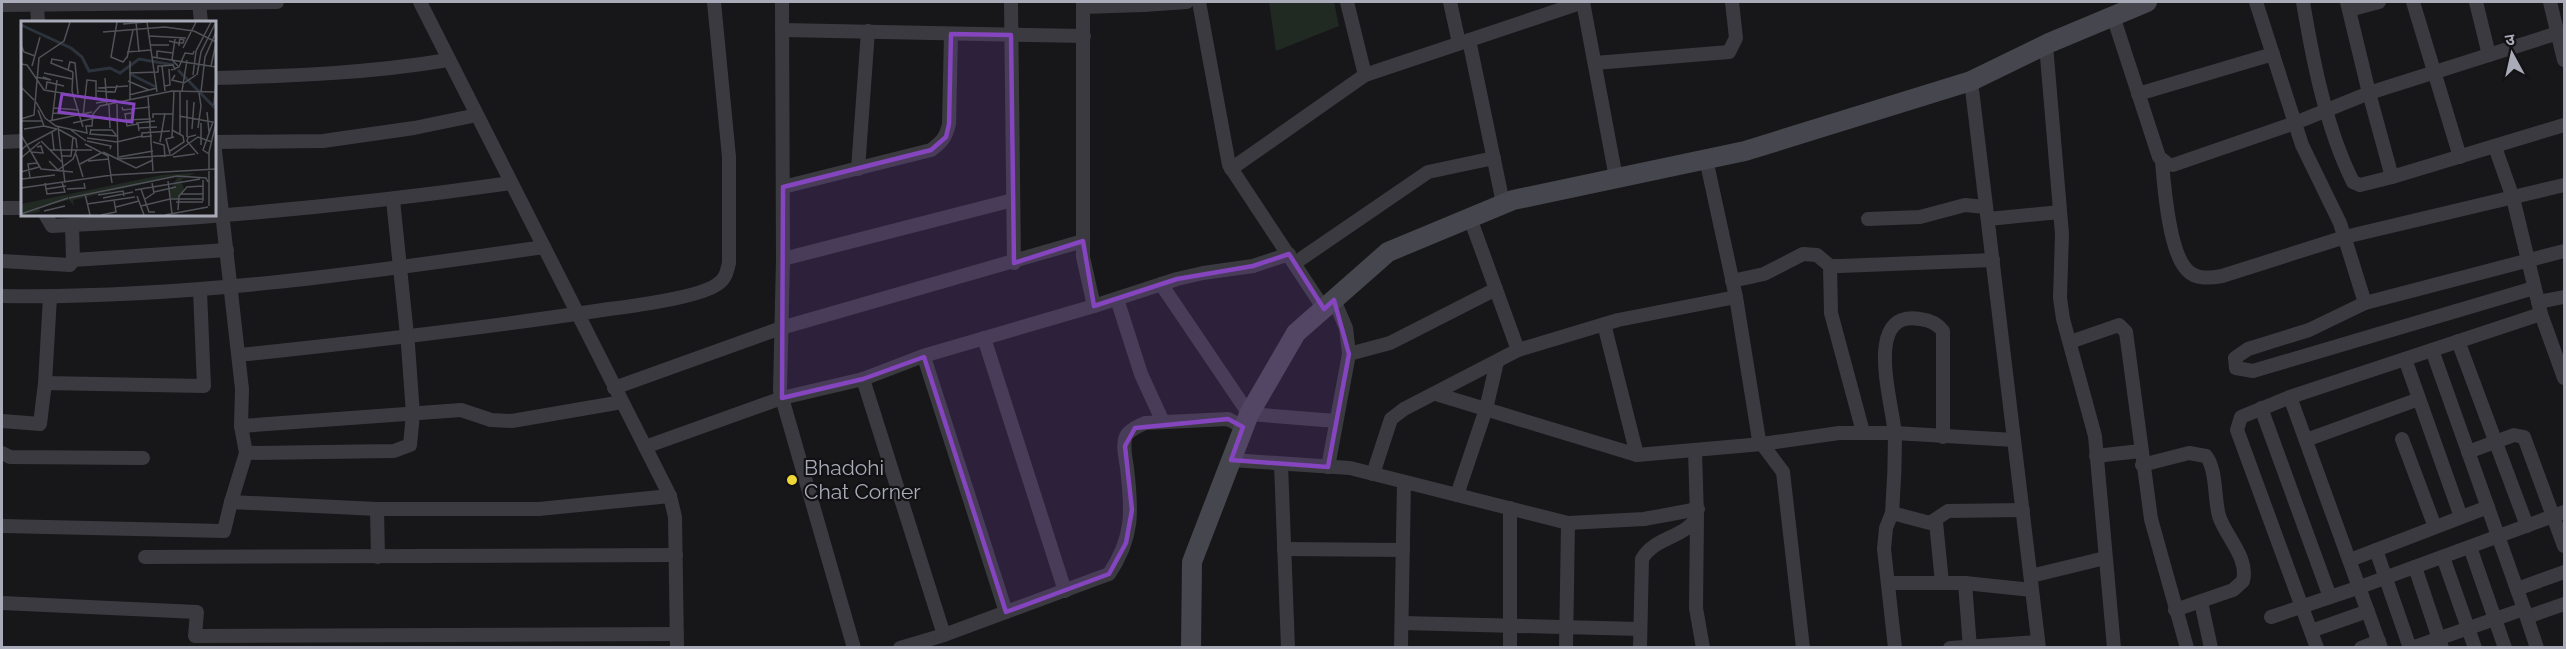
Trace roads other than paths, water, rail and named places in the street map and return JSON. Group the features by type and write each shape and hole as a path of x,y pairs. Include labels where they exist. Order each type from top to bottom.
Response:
{"main road":[{"path":"1191,648 1192,562 1246,420 1296,333 1388,252 1503,203 1745,151 1971,81 2052,42 2147,2"}],"street":[{"path":"2,5 277,2"},
{"path":"2,603 197,612 195,636 677,641 675,518 670,496 420,2"},
{"path":"239,355 407,338 653,303 710,289 720,283 726,275 729,263 729,157 714,2"},
{"path":"782,2 782,398 854,648"},
{"path":"1011,2 1014,263"},
{"path":"1094,306 1083,257 1083,4 1187,2"},
{"path":"1198,2 1231,169 1292,258 1346,328 1349,354 1328,467"},
{"path":"1347,2 1365,75"},
{"path":"1450,2 1464,42 1494,158 1503,203"},
{"path":"1231,169 1365,75 1583,2 1616,178"},
{"path":"1595,63 1729,52 1736,38 1732,2"},
{"path":"2256,2 2302,145 2340,223 2365,303"},
{"path":"2303,2 2328,109 2343,160 2355,185 2495,147 2565,124"},
{"path":"2379,2 2348,6 2391,177"},
{"path":"2413,2 2460,157"},
{"path":"2476,2 2489,55"},
{"path":"2550,2 2561,37 2565,60"},
{"path":"199,3 201,21"},
{"path":"37,5 38,21"},
{"path":"2113,16 2162,161 2168,212 2179,258 2187,271 2196,276 2222,276 2345,237 2565,186"},
{"path":"782,30 1084,36"},
{"path":"858,169 868,31"},
{"path":"783,187 932,150 946,136 949,124 951,34"},
{"path":"2162,161 2173,165 2184,162 2295,123 2369,93 2489,55 2561,37"},
{"path":"2052,42 2060,212 2060,298 2092,426 2114,648"},
{"path":"2139,94 2273,54"},
{"path":"216,78 387,70 448,60"},
{"path":"1950,648 2039,645 1971,81"},
{"path":"216,142 323,141 414,128 477,115"},
{"path":"2,142 21,141"},
{"path":"2495,147 2513,198 2538,301 2565,378"},
{"path":"645,447 782,398 863,379 924,357 1161,284 1203,273 1292,258 1428,172 1494,158"},
{"path":"2,526 224,531 246,453 241,426 242,389 239,355 216,159"},
{"path":"1706,159 1736,297 1759,440 1783,472 1803,648"},
{"path":"46,216 52,226 223,217 393,200 511,183"},
{"path":"246,453 400,450 411,441 413,414 393,200"},
{"path":"783,259 1013,200"},
{"path":"1868,219 1920,217 1965,205 1987,213 2060,212"},
{"path":"2,208 21,208"},
{"path":"1470,218 1518,350"},
{"path":"2,261 70,265 73,260 72,225"},
{"path":"614,387 781,328 1014,263 1083,241"},
{"path":"2,296 50,297 200,291 400,268 543,247"},
{"path":"73,260 227,250"},
{"path":"2565,251 2365,303 2309,330 2248,349 2235,358 2236,368 2244,371 2264,368 2538,301 2565,297"},
{"path":"1732,281 1764,274 1803,254 1816,255 1834,266 1993,260"},
{"path":"1834,266 1831,313 1863,432"},
{"path":"1161,284 1246,420"},
{"path":"1349,354 1390,343 1496,289"},
{"path":"45,383 204,386 200,291"},
{"path":"2,421 40,424 50,297"},
{"path":"1373,474 1391,419 1404,409 1518,350 1604,324 1736,297"},
{"path":"1117,299 1141,374 1163,422"},
{"path":"2317,648 2237,430 2241,417 2290,397 2458,341 2538,301"},
{"path":"1895,648 1890,583 1884,549 1892,513 1895,433 1887,398 1886,346 1894,323 1908,317 1933,322 1942,331 1943,437"},
{"path":"1604,324 1637,455"},
{"path":"2070,342 2119,326 2124,328 2151,519 2187,648"},
{"path":"984,338 1065,591"},
{"path":"2458,341 2527,526"},
{"path":"2432,350 2537,648"},
{"path":"924,357 1006,612"},
{"path":"2405,359 2461,517"},
{"path":"1456,495 1486,409 1497,362"},
{"path":"863,379 944,635"},
{"path":"1436,394 1637,455 1863,432 2014,440"},
{"path":"2290,397 2380,644 2361,648"},
{"path":"2306,440 2419,399"},
{"path":"241,426 461,410 491,420 512,421 622,402"},
{"path":"2261,408 2330,597"},
{"path":"900,648 944,635 1109,574 1126,543 1132,510 1125,446 1126,435 1145,423 1228,419 1336,422"},
{"path":"2468,452 2514,435 2524,437 2559,514 2565,546"},
{"path":"2402,439 2435,527"},
{"path":"1695,450 1696,608 1703,648"},
{"path":"2,453 10,457 143,458"},
{"path":"2096,456 2141,458 2197,453 2208,459 2219,517 2233,541 2245,575 2244,581 2234,590 2175,610"},
{"path":"1231,460 1328,467 1373,474 1568,523 1644,519 1697,513"},
{"path":"1281,464 1288,648"},
{"path":"1396,648 1401,647 1404,482"},
{"path":"231,502 377,509 539,509 670,496"},
{"path":"2350,560 2488,507"},
{"path":"1510,508 1510,648"},
{"path":"377,509 378,557"},
{"path":"1892,513 1930,523 1936,522 1948,511 2023,510"},
{"path":"1640,648 1642,559 1647,550 1687,528 1697,513"},
{"path":"2271,617 2559,514"},
{"path":"1936,522 1942,583"},
{"path":"1566,648 1568,523"},
{"path":"2470,547 2505,648"},
{"path":"1284,549 1403,550"},
{"path":"2376,550 2410,648 2440,643 2468,628 2494,619 2565,604"},
{"path":"145,557 676,555"},
{"path":"2443,557 2475,648"},
{"path":"1890,583 2031,583 2104,558"},
{"path":"2415,567 2440,643"},
{"path":"2517,589 2565,572"},
{"path":"1965,583 1969,646"},
{"path":"2201,602 2211,648"},
{"path":"2311,631 2368,611"},
{"path":"1402,623 1640,629"}],"place":[{"name":"Bhadohi Chat Corner","path":"792,480"}]}
